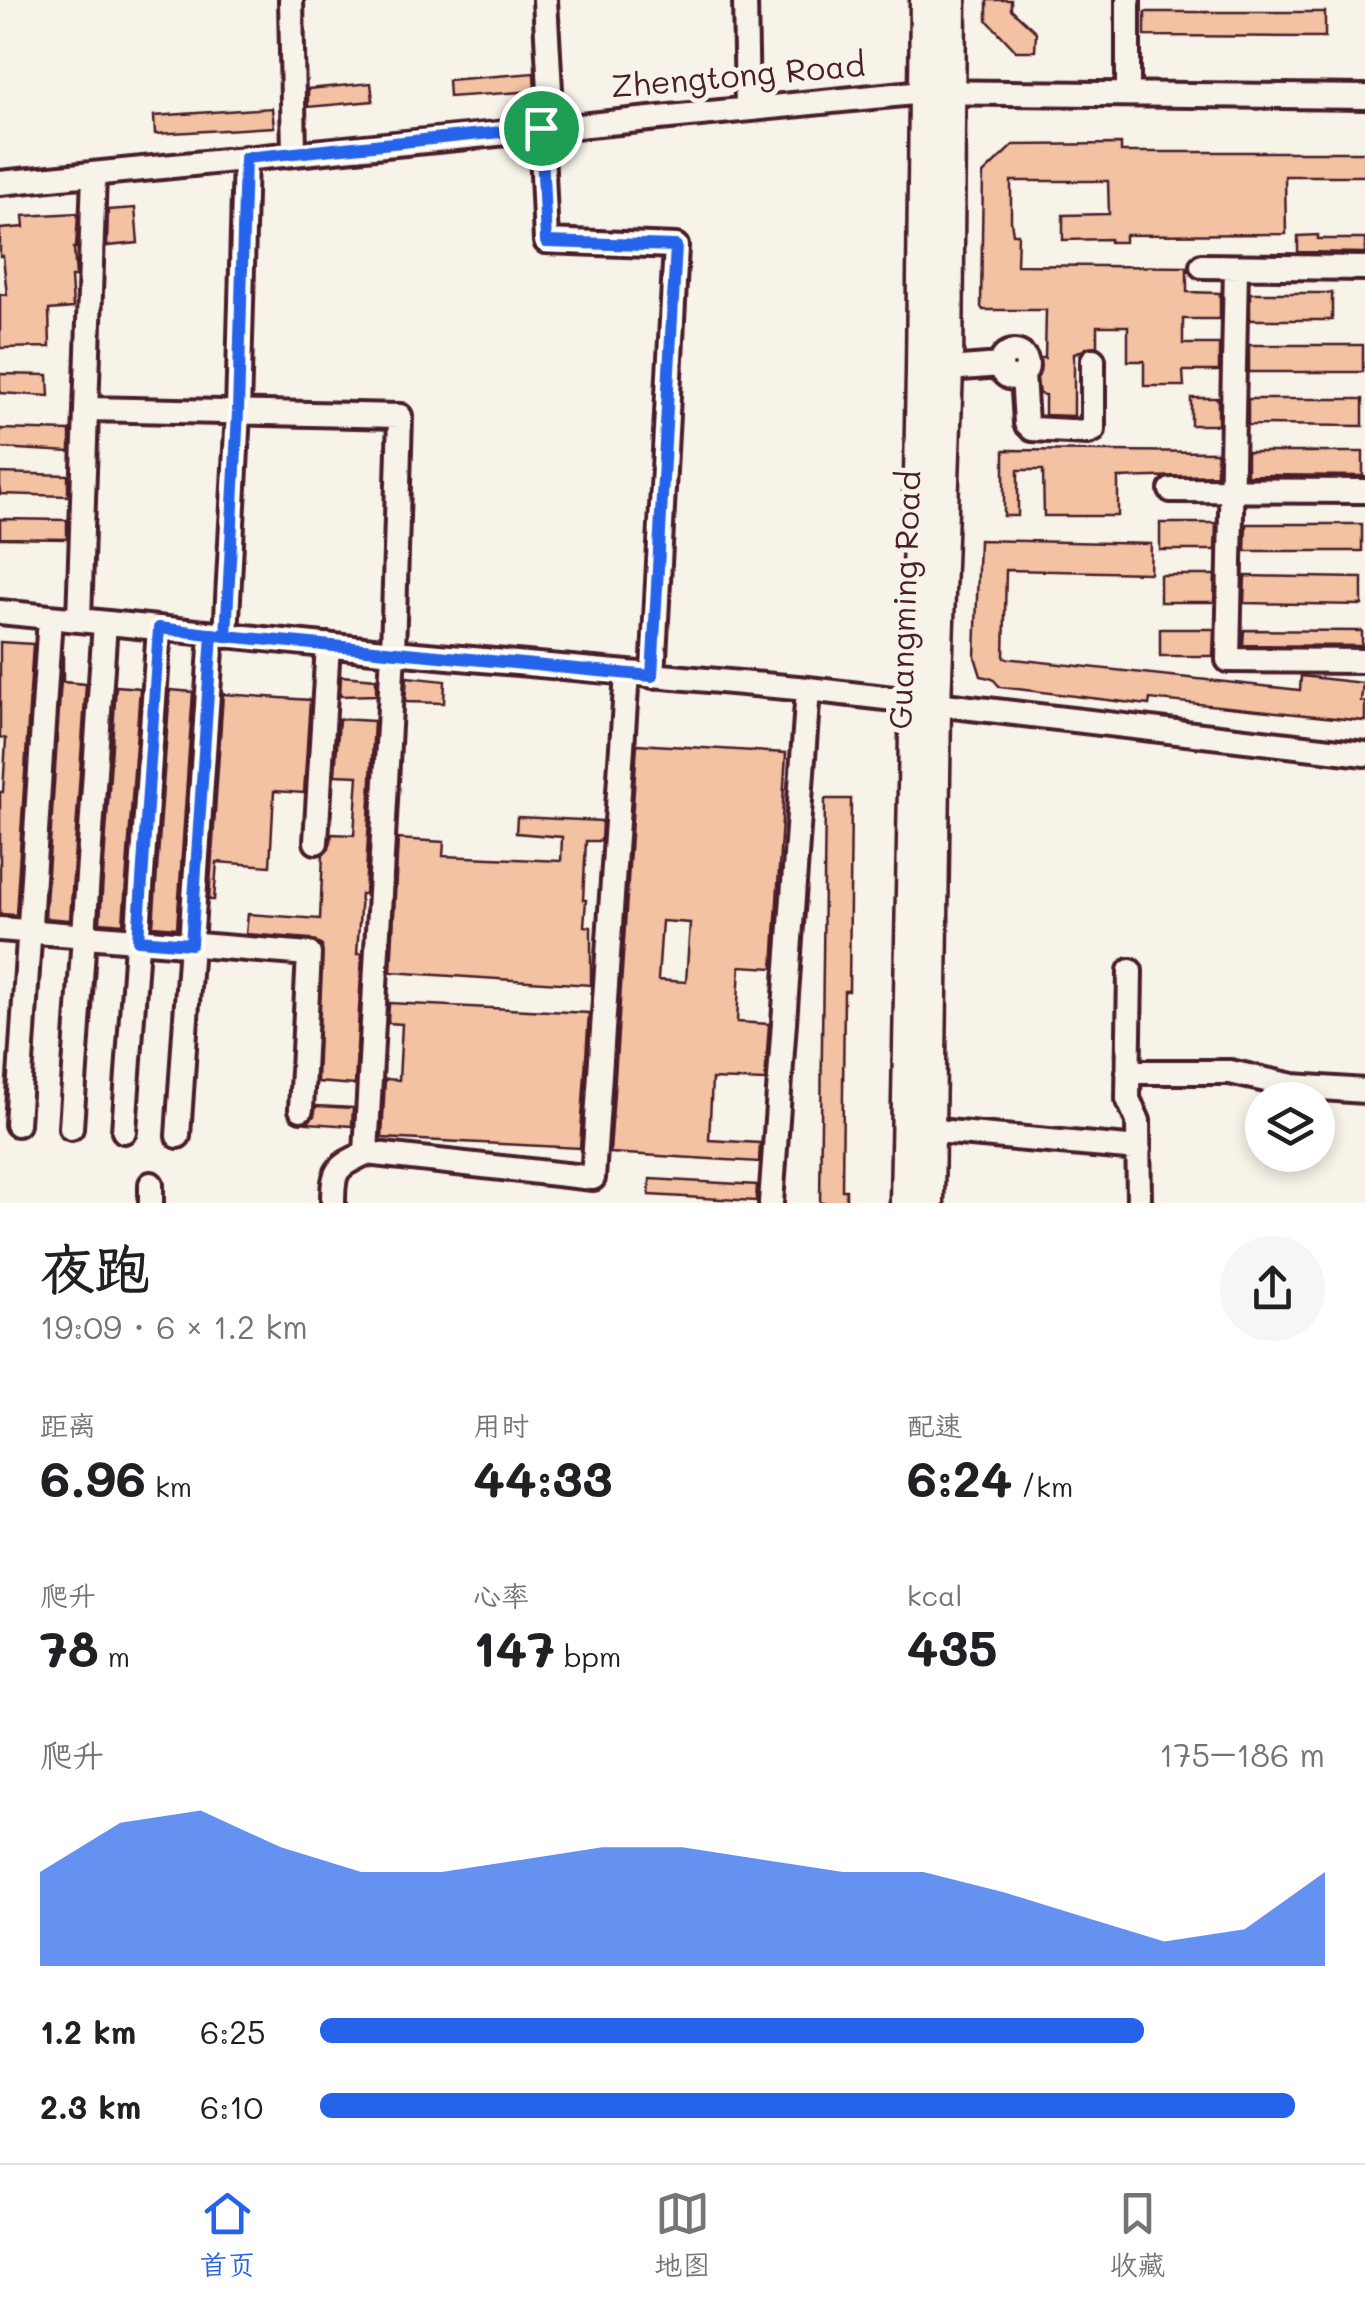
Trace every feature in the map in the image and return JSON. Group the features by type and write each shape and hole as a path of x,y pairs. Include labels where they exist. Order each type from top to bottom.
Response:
{"main road":[{"name":"Guangming Road","path":"924,0 937,91 948,369 925,704"},
{"name":"Guangming Road","path":"905,1203 918,1130 937,91 951,0"},
{"name":"Guangming Road","path":"918,1130 929,1203"}],"street":[{"path":"291,0 294,153"},
{"path":"545,0 546,242 676,246 652,676"},
{"path":"745,0 747,107"},
{"path":"1128,0 1128,92"},
{"name":"Zhengtong Road","path":"0,182 937,91 1365,96"},
{"path":"178,1136 238,412 245,158"},
{"path":"79,619 94,174"},
{"path":"1202,266 1365,268"},
{"path":"1236,266 1228,660 1365,661"},
{"path":"948,369 1001,365 1007,354 1021,354 1028,366 1023,375 1026,423 1032,429 1088,432 1094,430 1093,360"},
{"path":"88,410 400,416 393,652 366,1153"},
{"path":"1171,490 1365,491"},
{"path":"0,612 393,652 808,688 1365,754"},
{"path":"16,1124 50,617"},
{"path":"71,1128 105,622"},
{"path":"124,1131 159,628"},
{"path":"316,842 328,644"},
{"path":"334,1203 334,1176 339,1166 366,1153 593,1178 628,673"},
{"path":"771,1203 808,688"},
{"path":"0,929 310,954 301,1109"},
{"path":"1130,971 1128,1098 1138,1120 1139,1203"},
{"path":"1128,1072 1230,1072 1293,1086 1365,1091"},
{"path":"918,1130 1139,1149"}],"building":[{"path":"987,0 1011,0 1011,9 1036,32 1035,51 1016,51 987,20"},
{"path":"1145,12 1325,12 1325,37 1145,36"},
{"path":"534,73 535,91 449,97 448,80"},
{"path":"371,83 373,101 308,107 308,89"},
{"path":"272,108 274,127 155,134 154,116"},
{"path":"1121,144 1121,152 1365,152 1365,176 1285,176 1286,234 1125,235 1125,242 1063,240 1063,215 1109,214 1108,181 1011,181 1011,221 1013,234 1018,234 1017,265 1187,267 1187,292 1220,293 1220,319 1183,319 1183,344 1219,344 1219,371 1183,371 1184,386 1144,386 1144,361 1128,361 1128,326 1097,326 1097,346 1074,353 1074,416 1045,415 1045,395 1039,394 1035,367 1037,358 1045,358 1046,310 981,307 983,174 1013,145"},
{"path":"135,208 138,243 107,246 108,210"},
{"path":"78,213 76,277 71,277 73,308 49,310 50,347 0,348 0,294 7,295 0,229 24,227 23,216"},
{"path":"1318,235 1318,239 1365,239 1365,253 1298,252 1298,236"},
{"path":"1250,293 1332,293 1332,320 1250,320"},
{"path":"1249,345 1363,345 1363,372 1249,372"},
{"path":"0,374 48,375 49,396 0,393"},
{"path":"1191,398 1218,398 1218,425 1191,425"},
{"path":"1248,399 1363,399 1363,426 1248,425"},
{"path":"0,429 70,431 70,452 0,448"},
{"path":"1004,450 1217,452 1217,475 1118,478 1118,516 1044,516 1043,470 1018,470 1018,516 1004,516"},
{"path":"1247,452 1363,452 1363,476 1247,475"},
{"path":"0,473 68,475 68,496 0,494"},
{"path":"0,519 67,520 67,539 0,538"},
{"path":"1160,523 1216,523 1215,550 1160,550"},
{"path":"1246,524 1362,524 1362,551 1245,551"},
{"path":"979,540 1151,544 1150,573 1006,570 1004,658 1300,690 1301,676 1363,683 1365,721 1150,699 1149,705 1000,687 993,679 981,676 975,657"},
{"path":"1160,575 1215,575 1214,602 1160,602"},
{"path":"1245,576 1362,578 1362,605 1244,603"},
{"path":"1160,629 1214,629 1213,656 1160,656"},
{"path":"1244,630 1362,631 1362,646 1243,645"},
{"path":"0,642 33,644 16,915 0,914 0,792 6,739 0,737"},
{"path":"63,650 63,682 86,684 70,920 45,918"},
{"path":"341,676 376,679 376,695 340,696"},
{"path":"407,677 445,681 444,703 405,702"},
{"path":"116,686 140,688 123,924 100,922"},
{"path":"170,690 193,692 177,928 153,926"},
{"path":"223,694 310,700 304,793 274,791 270,866 217,862 214,900 209,900"},
{"path":"339,719 374,721 365,894 361,894 357,954 362,954 355,1085 317,1082 322,946 310,939 246,934 248,914 320,919 323,855 329,849 332,834 354,835 358,776 335,775"},
{"path":"637,744 786,753 773,968 740,966 737,1022 769,1024 765,1081 712,1079 709,1140 760,1143 759,1162 610,1153","holes":["662,921 690,923 686,982 658,980"]},
{"path":"825,799 851,799 849,991 844,991 842,1190 846,1190 846,1203 820,1203"},
{"path":"517,817 602,821 601,841 586,841 583,900 584,926 591,927 591,985 391,972 398,839 444,842 443,856 561,861 562,837 516,833"},
{"path":"389,1003 589,1013 580,1148 382,1138 385,1079 399,1080 402,1024 388,1023"},
{"path":"316,1106 353,1108 352,1126 307,1123"},
{"path":"650,1179 757,1185 756,1201 649,1195"}],"route":[{"path":"541,128 245,158 238,412 226,636 212,634 191,944 138,940 159,628 226,636 652,676 676,246 546,242 541,128"}]}
